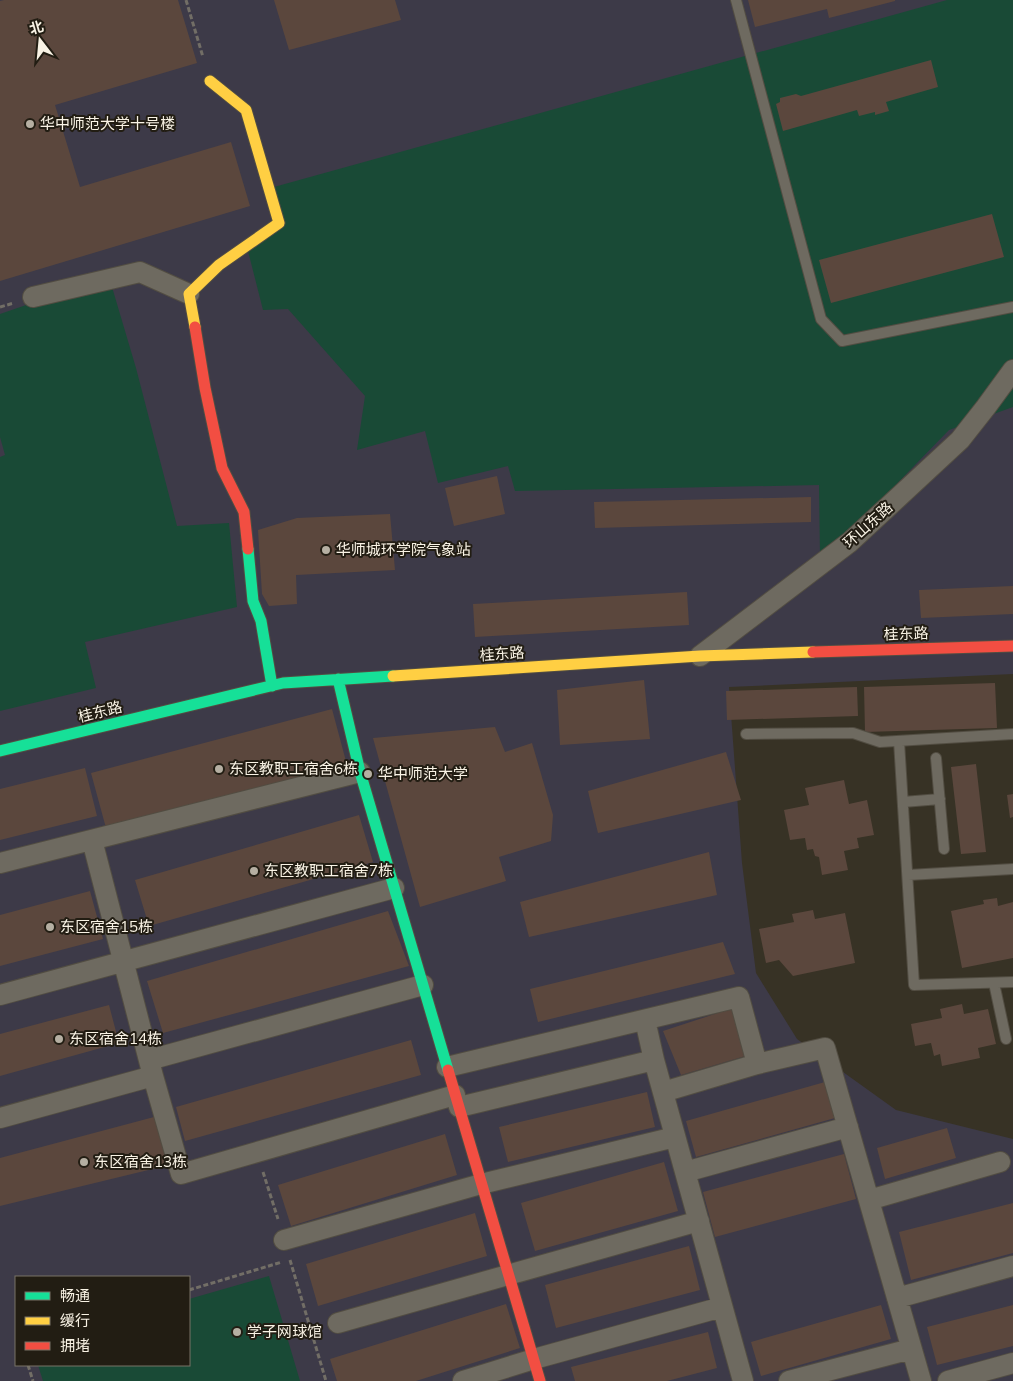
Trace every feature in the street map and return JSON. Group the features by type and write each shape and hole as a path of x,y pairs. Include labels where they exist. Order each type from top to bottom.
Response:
{"street":[{"path":"189,294 219,265 279,223 246,110 210,81"},
{"path":"33,297 140,272 189,294"},
{"path":"189,294 204,388 222,468 244,512 252,601 261,621 272,686"},
{"name":"环山东路","path":"700,656 850,542 960,440 1013,370"},
{"name":"桂东路","path":"0,751 283,683 700,656 1013,646"},
{"path":"338,679 360,772 540,1381"},
{"path":"0,863 360,772"},
{"path":"92,840 151,1068 181,1174 257,1152 457,1101 654,1060"},
{"path":"0,996 394,888"},
{"path":"0,1118 151,1068 423,985"},
{"path":"447,1068 739,997 757,1064"},
{"path":"645,1020 654,1060 743,1381"},
{"path":"663,1092 757,1064 826,1048 920,1381"},
{"path":"685,1172 848,1127"},
{"path":"284,1240 481,1184 675,1137"},
{"path":"869,1200 1000,1162"},
{"path":"338,1323 699,1221"},
{"path":"897,1298 1013,1266"},
{"path":"463,1381 534,1359 722,1307"},
{"path":"789,1381 911,1349"},
{"path":"948,1381 1013,1363"}],"lane":[{"path":"736,0 821,318 842,340 1013,307"},
{"path":"746,734 853,733 880,742 1013,734"},
{"path":"899,741 914,985 1013,982"},
{"path":"936,758 944,849"},
{"path":"903,802 940,799"},
{"path":"908,875 1013,869"},
{"path":"994,982 1006,1039"}],"path":[{"path":"186,0 210,81"},
{"path":"257,1152 284,1240"},
{"path":"190,1290 290,1260 326,1381"},
{"path":"28,1366 33,1381"}],"shaded area":[{"name":"华中师范大学","path":"0,0 1013,0 1013,674 729,687 742,863 756,973 797,1039 896,1110 1013,1139 1013,1381 0,1381"}],"green space":[{"path":"947,0 1013,0 1013,407 949,430 846,536 820,556 819,485 515,491 508,466 438,483 425,431 357,450 365,396 288,309 263,310 248,251 283,225 274,187"},
{"path":"112,287 136,368 177,526 229,523 237,607 85,642 96,688 0,711 0,457 5,455 0,437 0,314 35,302"},
{"name":"学子网球馆","path":"269,1276 300,1381 43,1381 38,1366 190,1366 190,1299"}],"building":[{"name":"华中师范大学十号楼","path":"178,0 197,63 55,105 80,187 231,142 250,206 0,281 0,1"},
{"path":"274,0 395,0 401,20 289,50"},
{"path":"748,0 895,1 829,18 827,9 755,27"},
{"path":"931,60 938,87 886,102 889,111 875,115 875,112 859,116 857,110 783,131 776,104 780,102 780,98 796,94 801,96"},
{"path":"992,214 1004,257 831,303 819,260"},
{"path":"497,476 505,514 454,526 445,488"},
{"path":"811,497 811,522 595,528 594,502"},
{"name":"华师城环学院气象站","path":"390,514 395,570 296,575 297,604 269,606 262,594 258,530 297,518"},
{"path":"1013,586 1013,614 921,618 919,590"},
{"path":"687,592 689,625 475,637 473,604"},
{"path":"644,680 650,739 560,745 557,690"},
{"path":"995,683 997,728 865,732 864,687"},
{"path":"857,687 858,716 727,720 726,691"},
{"name":"东区教职工宿舍6栋","path":"332,709 347,765 106,828 91,773"},
{"path":"495,727 505,752 532,743 553,815 551,841 499,857 506,881 420,907 373,738"},
{"path":"726,752 741,800 598,833 588,791"},
{"path":"976,764 986,852 961,854 951,767"},
{"path":"85,768 97,816 0,840 0,789"},
{"path":"844,780 849,804 867,800 874,835 857,838 859,848 844,851 848,870 822,875 819,857 815,856 813,849 807,850 805,838 790,840 784,810 809,805 805,788"},
{"path":"1013,794 1013,817 1010,818 1007,795"},
{"name":"东区教职工宿舍7栋","path":"359,815 373,862 149,926 135,880"},
{"path":"709,852 717,895 529,937 520,902"},
{"name":"东区宿舍15栋","path":"90,891 103,939 0,966 0,915"},
{"path":"997,898 998,906 1013,902 1013,958 962,968 951,911 984,904 983,900"},
{"path":"813,910 815,919 845,913 855,963 793,976 779,960 766,963 759,929 794,922 792,914"},
{"path":"388,911 409,966 163,1033 147,981"},
{"path":"723,942 735,974 538,1022 530,989"},
{"path":"962,1004 964,1014 988,1009 996,1044 978,1048 980,1058 942,1066 940,1054 934,1056 931,1043 915,1046 911,1024 942,1018 940,1009"},
{"name":"东区宿舍14栋","path":"109,1005 119,1043 0,1076 0,1034"},
{"path":"736,1007 749,1055 681,1075 663,1031"},
{"path":"411,1040 421,1075 185,1141 176,1107"},
{"path":"825,1082 835,1118 696,1157 686,1121"},
{"path":"647,1092 655,1127 508,1162 499,1127"},
{"name":"东区宿舍13栋","path":"154,1117 169,1165 0,1206 0,1158"},
{"path":"947,1128 956,1158 885,1179 877,1148"},
{"path":"445,1134 457,1175 291,1226 278,1185"},
{"path":"844,1154 856,1199 715,1237 703,1192"},
{"path":"664,1162 678,1211 535,1251 521,1203"},
{"path":"1013,1203 1013,1253 911,1280 899,1232"},
{"path":"475,1213 487,1256 318,1306 306,1264"},
{"path":"689,1246 700,1290 556,1328 545,1285"},
{"path":"506,1304 520,1348 416,1381 337,1381 330,1359"},
{"path":"881,1305 891,1339 761,1376 751,1342"},
{"path":"1013,1305 1013,1346 937,1365 927,1327"},
{"path":"708,1332 717,1368 667,1381 575,1381 571,1367"}],"traffic: fast":[{"path":"248,549 253,601 261,621 272,686"},
{"path":"0,751 283,683 393,676"},
{"path":"338,679 360,772 448,1070"}],"traffic: slow":[{"path":"195,327 189,294 219,265 279,223 246,110 210,81"},
{"path":"393,676 700,656 813,652"}],"traffic: jam":[{"path":"195,327 205,388 222,468 244,512 248,549"},
{"path":"813,652 1013,646"},
{"path":"448,1070 540,1381"}],"place":[{"name":"华中师范大学十号楼","path":"30,124"},
{"name":"华师城环学院气象站","path":"326,550"},
{"name":"东区教职工宿舍6栋","path":"219,769"},
{"name":"华中师范大学","path":"368,774"},
{"name":"东区教职工宿舍7栋","path":"254,871"},
{"name":"东区宿舍15栋","path":"50,927"},
{"name":"东区宿舍14栋","path":"59,1039"},
{"name":"东区宿舍13栋","path":"84,1162"},
{"name":"学子网球馆","path":"237,1332"}]}
